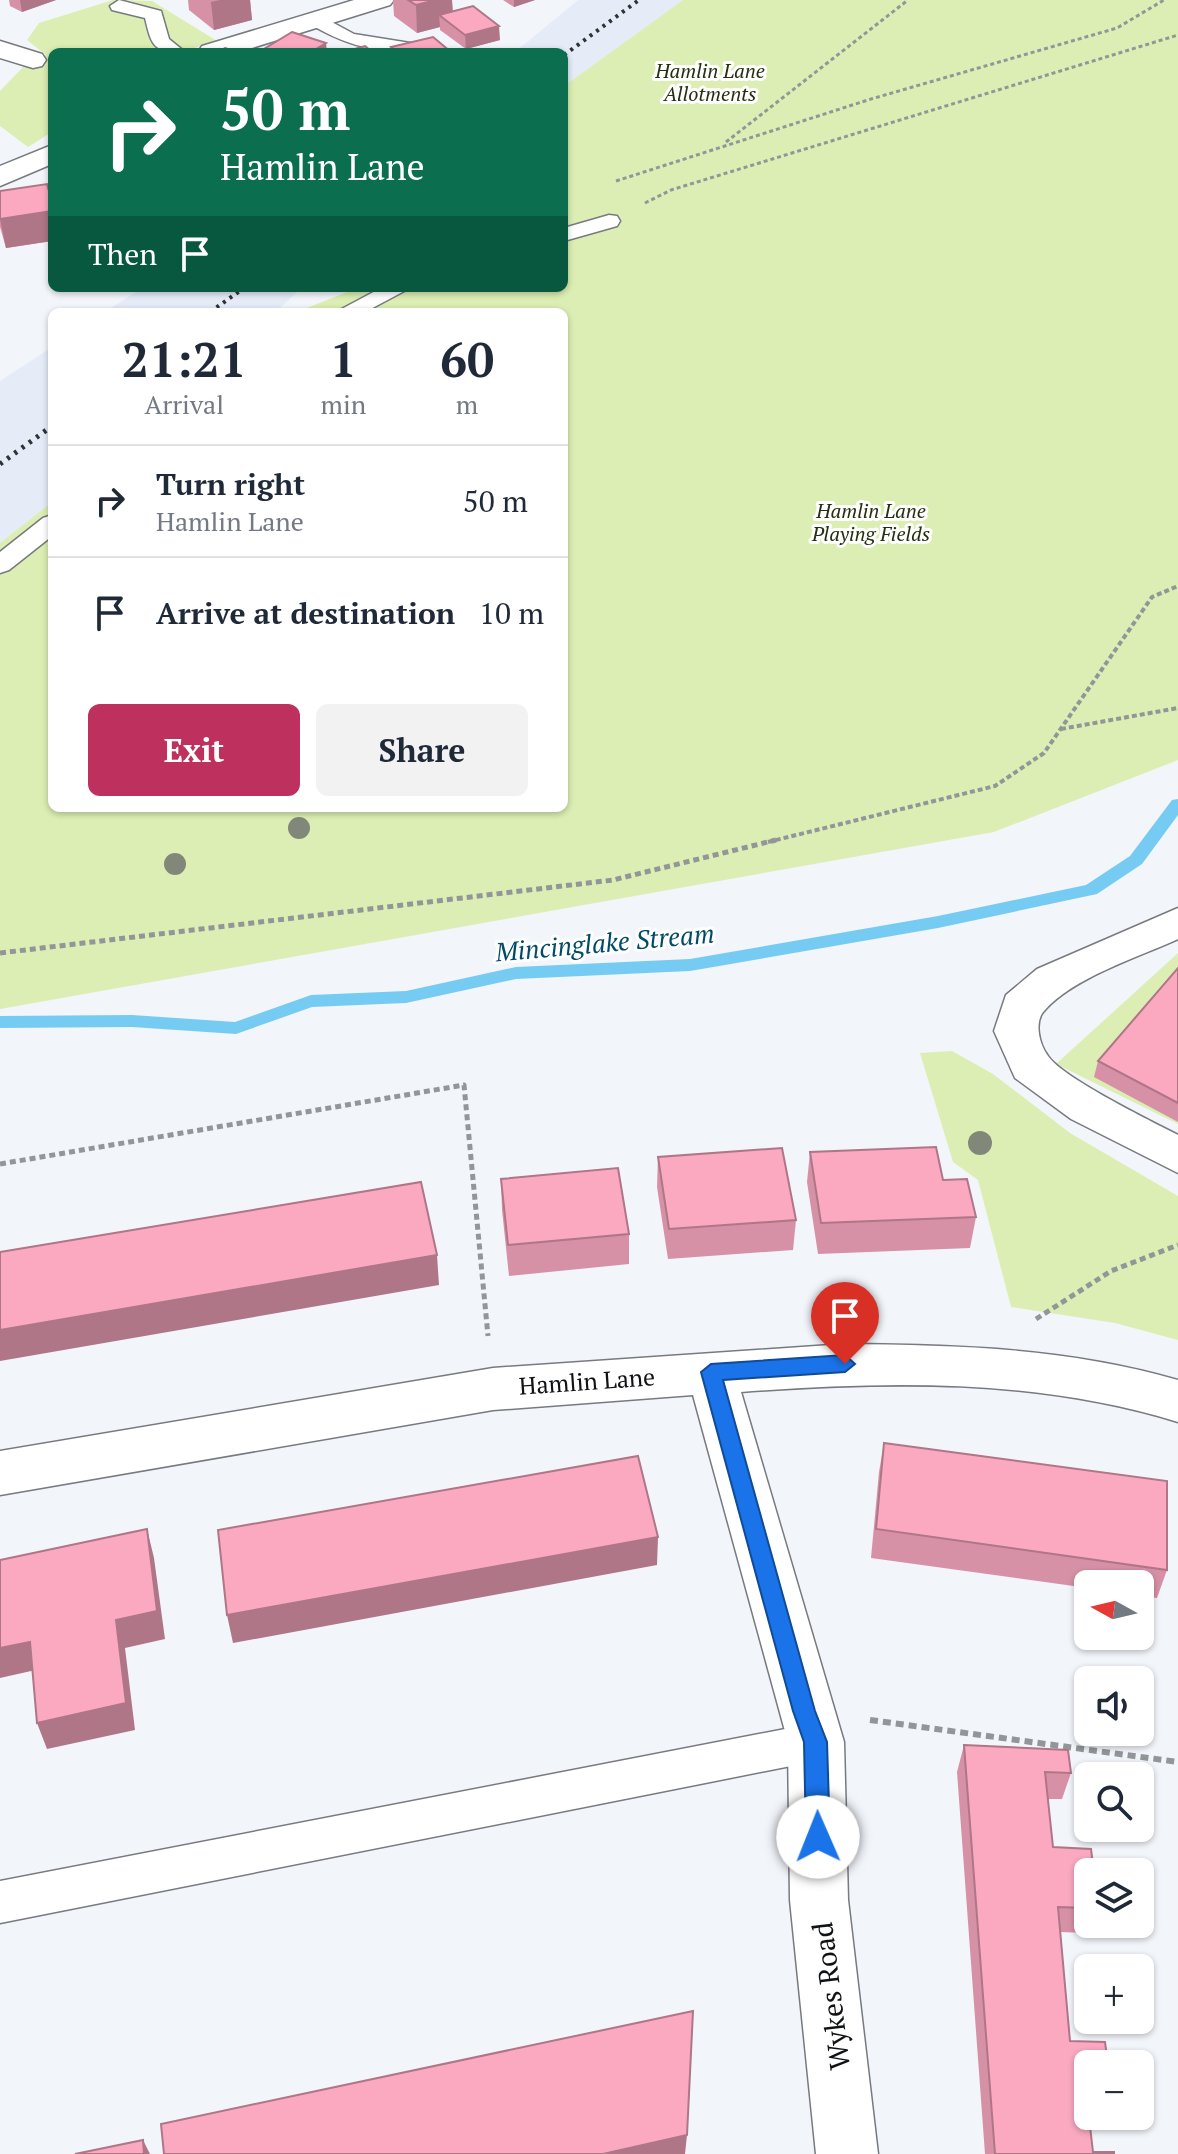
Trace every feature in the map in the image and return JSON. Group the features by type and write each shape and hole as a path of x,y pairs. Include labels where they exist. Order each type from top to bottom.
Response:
{"street":[{"path":"224,48 381,0"},
{"path":"0,49 33,60"},
{"path":"0,177 48,155"},
{"path":"1178,922 1052,980 1021,1006 1016,1031 1030,1067 1087,1107 1178,1156"},
{"name":"Hamlin Lane","path":"0,1473 493,1389 711,1372 845,1364 989,1366 1125,1385 1178,1401"},
{"name":"Wykes Road","path":"711,1372 810,1727 819,1900 847,2154"}],"lane":[{"path":"119,6 154,15 160,41 170,48"},
{"path":"315,19 349,39 404,48"},
{"path":"568,234 609,221"},
{"path":"356,308 390,292"},
{"path":"0,565 48,526"},
{"path":"0,1902 810,1727"}],"path":[{"path":"719,147 789,96 908,0"},
{"path":"606,185 719,147 1117,28 1164,0"},
{"path":"609,221 671,190 1178,35"},
{"path":"0,953 613,880 995,786 1044,753 1152,597 1178,586"},
{"path":"1060,729 1178,708"},
{"path":"0,1164 464,1085 493,1389"},
{"path":"989,1366 992,1317 1036,1319 1111,1271 1178,1245"},
{"path":"810,1727 1178,1762"}],"shaded area":[{"path":"578,0 683,0 568,83 568,48 520,48"},
{"path":"136,292 297,292 280,308 111,308"},
{"path":"48,350 48,505 0,543 0,381"}],"green space":[{"path":"113,0 152,1 217,41 194,48 48,48 48,134 28,147 0,126 0,91 25,65 46,55 27,40 39,23"},
{"name":"Hamlin Lane Playing Fields","path":"683,0 1178,0 1178,760 994,832 0,1009 0,543 48,505 48,812 568,812 568,308 307,308 347,292 568,292 568,83"},
{"path":"1178,953 1178,1124 1056,1064"},
{"path":"952,1051 993,1074 1070,1133 1178,1196 1178,1340 1115,1323 1011,1307 978,1180 953,1162 920,1053"}],"building":[{"path":"408,0 436,0 416,5"},
{"path":"473,6 499,26 465,35 439,15"},
{"path":"292,32 326,43 318,48 266,48"},
{"path":"433,37 446,48 392,48"},
{"path":"47,184 48,212 0,219 0,191"},
{"path":"1178,968 1178,1103 1098,1061"},
{"path":"936,1147 943,1180 967,1179 976,1217 821,1223 810,1152"},
{"path":"782,1148 796,1220 669,1229 658,1157"},
{"path":"618,1168 629,1234 508,1245 501,1179"},
{"path":"421,1182 437,1255 0,1330 0,1252"},
{"path":"884,1443 1167,1481 1167,1570 876,1529"},
{"path":"638,1456 658,1537 227,1615 218,1530"},
{"path":"147,1529 157,1611 116,1620 126,1703 37,1723 30,1642 0,1648 0,1560"},
{"path":"964,1745 1068,1750 1071,1773 1045,1772 1053,1847 1091,1849 1092,1858 1074,1858 1074,1908 1058,1907 1070,2041 1105,2042 1106,2050 1074,2050 1074,2130 1090,2130 1093,2152 1114,2154 995,2154"},
{"path":"693,2011 687,2135 603,2154 164,2154 161,2124"},
{"path":"143,2140 144,2154 75,2154"}],"waterway":[{"name":"Mincinglake Stream","path":"0,1022 132,1021 236,1028 311,1001 406,997 516,973 690,965 938,922 1091,890 1136,860 1178,804"}],"railway":[{"path":"568,52 639,0"},
{"path":"216,308 238,292"},
{"path":"0,464 48,429"}],"route":[{"path":"818,1837 816,1742 804,1711 711,1372 845,1364"}],"park label":[{"name":"Hamlin Lane Allotments","path":"710,82"}]}
